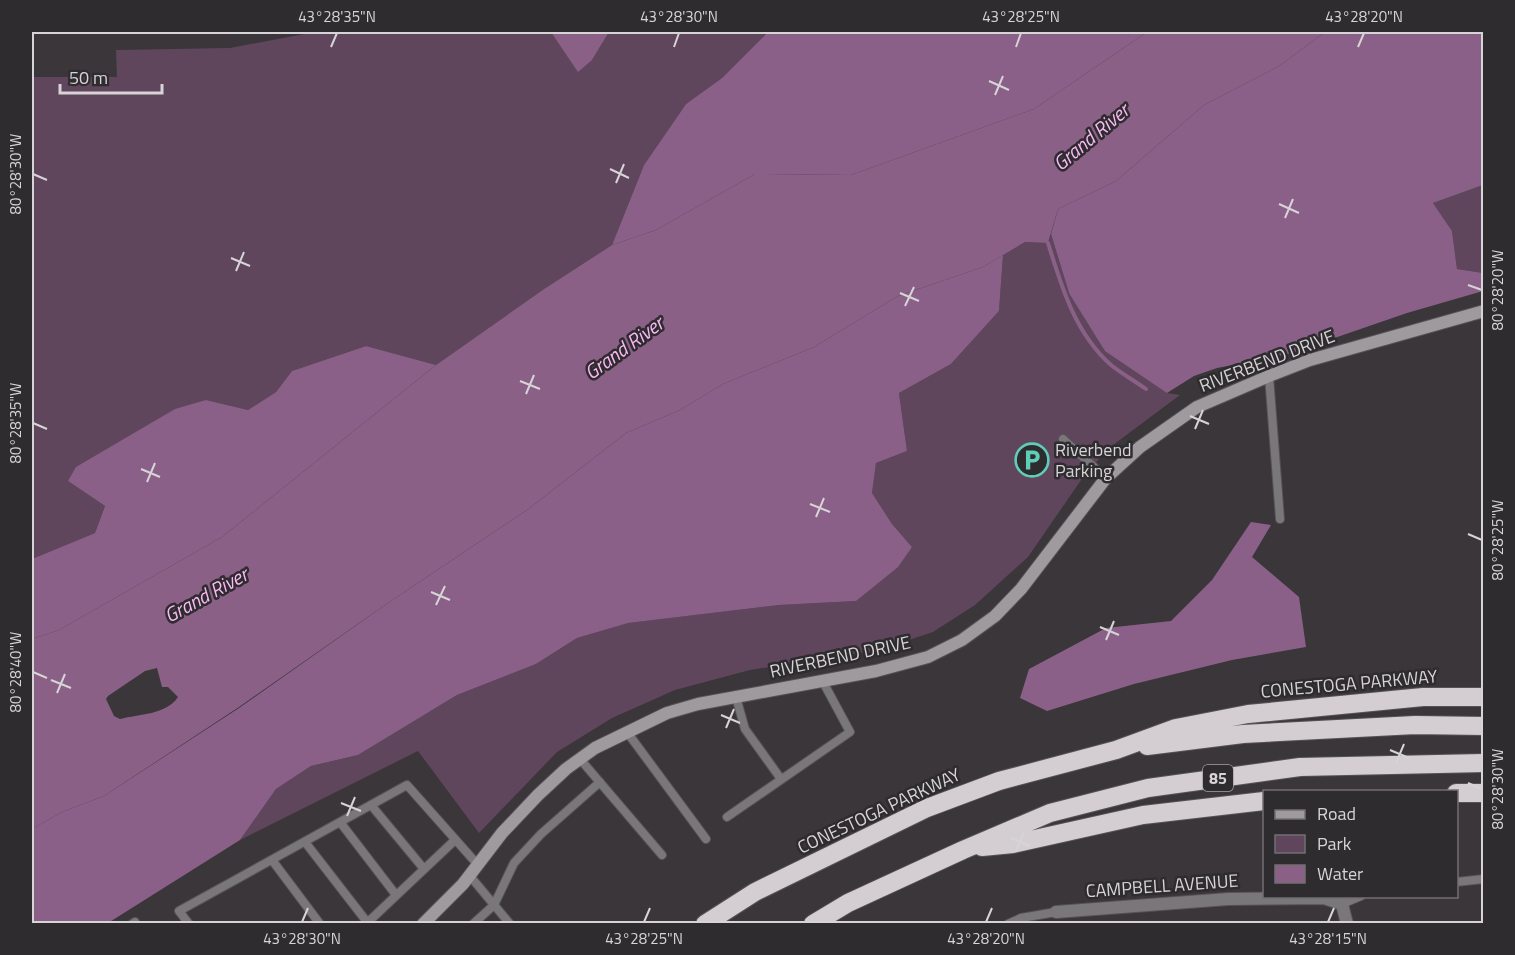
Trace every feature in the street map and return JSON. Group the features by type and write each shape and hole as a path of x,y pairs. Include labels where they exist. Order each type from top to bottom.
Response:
{"highway":[{"name":"CONESTOGA PARKWAY","path":"705,924 755,892 927,808 999,781 1116,750 1176,728 1248,714 1423,697 1484,698"},
{"name":"CONESTOGA PARKWAY","path":"1116,750 1243,734 1415,725 1484,726"},
{"name":"85","path":"813,924 848,903 1050,813 1148,788 1300,766 1484,764"},
{"path":"1458,793 1484,793"},
{"name":"85","path":"963,850 1013,844 1143,814 1263,801"}],"street":[{"name":"RIVERBEND DRIVE","path":"423,924 470,876 502,833 538,795 566,769 595,748 668,713 698,704 876,671 928,657 962,640 995,616 1021,589 1106,478 1140,447 1197,407 1269,375 1310,360 1484,311"},
{"name":"CAMPBELL AVENUE","path":"1056,912 1228,899 1324,898 1342,904"},
{"path":"1342,904 1347,924"}],"lane":[{"path":"1269,375 1280,519"},
{"path":"1063,439 1106,478"},
{"path":"727,817 850,732 822,680"},
{"path":"736,697 745,729 782,779"},
{"path":"627,732 706,839"},
{"path":"580,759 662,855"},
{"path":"473,924 494,905 514,863 548,827 600,782"},
{"path":"189,924 179,911 406,785 478,865"},
{"path":"371,805 424,869"},
{"path":"340,822 396,895"},
{"path":"305,842 367,923 455,840"},
{"path":"272,860 320,924"},
{"path":"470,876 510,924"},
{"path":"1458,882 1484,879"},
{"path":"1342,904 1357,898"},
{"path":"1008,924 1056,912"},
{"path":"132,924 135,922 136,924"}],"green space":[{"path":"315,32 551,32 592,60 609,32 768,32 722,78 686,104 644,165 612,245 544,289 436,365 366,346 292,371 276,392 248,410 206,400 68,481 105,506 95,533 32,559 32,77 117,77 116,50 230,48"},
{"path":"1483,185 1483,273 1457,269 1452,231 1433,203"},
{"path":"1051,234 1069,293 1167,393 1180,395 1117,442 1088,470 1028,557 975,605 933,632 875,651 750,670 675,690 612,718 557,752 479,833 418,751 240,840 276,789 311,766 358,755 457,695 536,664 577,638 627,623 779,605 856,601 912,547 892,524 872,493 876,463 907,451 899,393 951,364 999,311 1003,255 1025,242 1048,243"}],"shaded area":[{"path":"768,32 1147,32 1034,109 851,175 755,174 656,230 612,245 644,165 686,104 722,78"},
{"path":"1325,32 1483,32 1483,185 1433,203 1452,231 1457,269 1483,273 1483,291 1407,313 1288,354 1217,368 1194,376 1167,393 1105,351 1069,293 1051,234 1058,209 1116,181 1204,105 1279,66"},
{"path":"1003,255 999,311 951,364 899,393 907,451 876,463 872,493 892,524 912,547 898,567 856,601 779,605 628,623 577,638 536,664 457,695 358,755 311,766 276,789 240,840 108,923 32,923 32,829 62,812 104,796 239,708 385,605 527,510 626,433 680,410 723,384 814,347 898,296 983,267"},
{"path":"366,346 436,365 222,537 59,630 32,639 32,559 95,533 105,506 68,481 76,467 175,409 206,400 248,410 276,392 292,371"},
{"path":"1251,522 1271,525 1252,557 1299,597 1306,647 1232,660 1134,684 1047,711 1020,698 1029,669 1106,628 1171,621 1212,580"}],"water":[{"path":"551,32 609,32 592,60 578,72"},
{"name":"Grand River","path":"1147,32 1325,32 1279,66 1204,105 1116,181 1058,209 1048,243 1025,242 983,267 898,296 814,347 723,384 680,410 626,433 527,510 239,707 104,796 62,812 32,829 32,639 59,630 222,537 436,365 544,289 612,245 656,230 755,174 851,175 1034,109","holes":["157,668 162,687 168,687 178,697 167,707 152,713 120,719 114,716 106,699 145,671"]}],"waterway":[{"path":"1048,243 1071,309 1088,339 1111,365 1146,389"}],"place":[{"name":"Riverbend Parking","path":"1032,460"}]}
